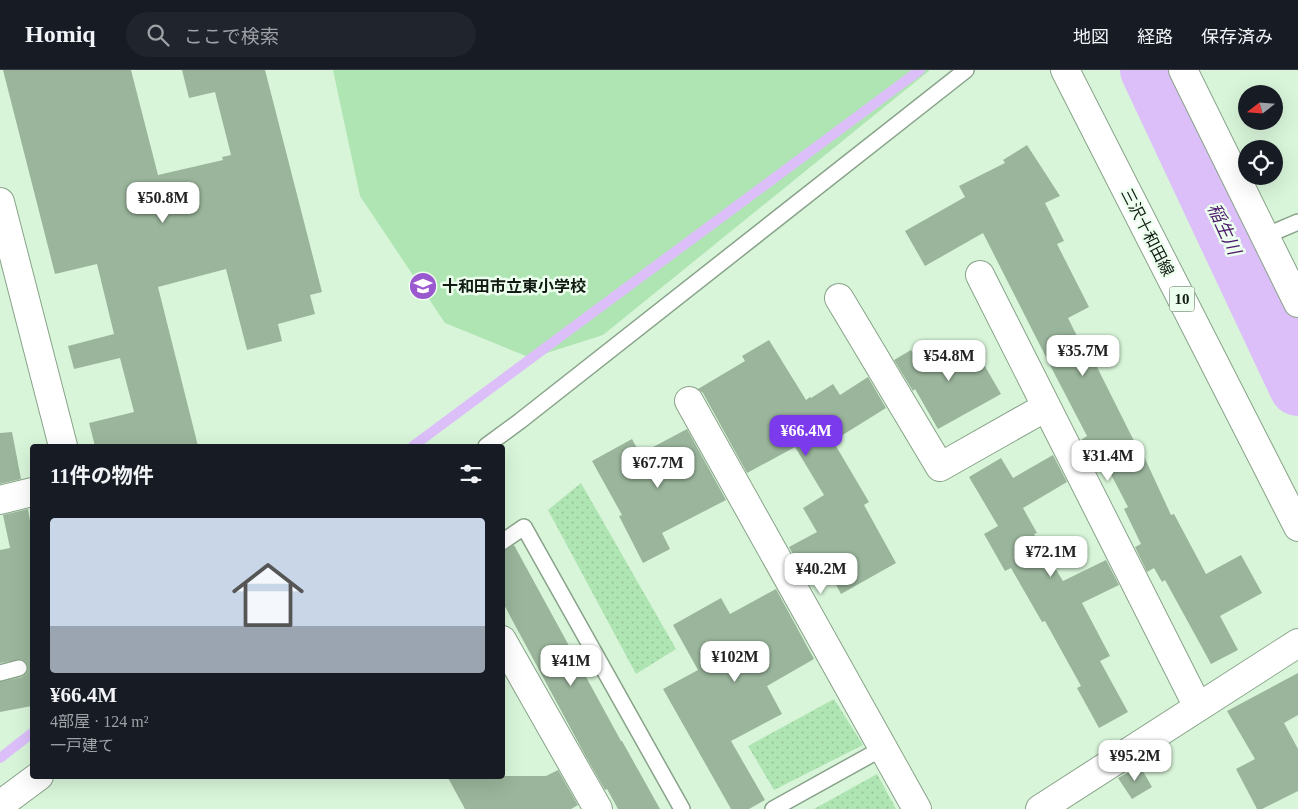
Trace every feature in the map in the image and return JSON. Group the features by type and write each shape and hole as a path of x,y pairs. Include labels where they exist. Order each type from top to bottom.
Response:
{"street":[{"name":"三沢十和田線","path":"1065,70 1298,527"},
{"path":"1184,70 1298,303"},
{"path":"0,202 62,444"},
{"path":"980,276 1198,708"},
{"path":"839,298 940,467 1046,406"},
{"path":"689,401 917,809"},
{"path":"0,500 30,492"},
{"path":"1045,808 1298,643"},
{"path":"505,645 598,809"},
{"path":"0,805 34,779"}],"lane":[{"path":"489,444 520,422 966,70"},
{"path":"1265,236 1298,222"},
{"path":"505,540 524,526 682,809"},
{"path":"0,673 19,668"},
{"path":"773,809 883,748"}],"green space":[{"path":"333,70 930,70 603,335 531,358 445,323 360,196"},
{"path":"581,483 676,649 636,674 548,510"},
{"path":"834,699 863,745 774,790 748,746"},
{"path":"877,774 896,809 814,809"}],"building":[{"path":"3,70 131,70 158,175 223,160 222,157 231,155 215,92 189,98 182,70 265,70 322,292 310,295 315,314 278,324 282,341 247,350 226,269 158,287 197,444 94,444 89,423 134,412 120,358 74,369 68,346 114,334 97,264 55,274"},
{"path":"1027,145 1060,196 1045,203 1064,241 1057,244 1089,307 1068,318 1092,366 1096,365 1139,451 1141,450 1171,515 1174,514 1206,574 1241,555 1262,593 1220,616 1238,650 1211,664 1165,580 1162,582 1154,568 1147,572 1135,547 1141,544 1124,509 1128,507 1104,461 1094,467 1081,440 1087,436 983,233 925,266 905,231 965,197 959,186 1005,163 1003,160"},
{"path":"769,340 806,400 833,384 840,395 868,377 886,408 833,441 869,502 864,505 896,563 841,594 828,570 808,581 789,547 817,532 803,508 824,495 795,447 747,473 703,393 698,389 745,361 742,356"},
{"path":"953,342 962,356 975,349 1001,394 938,429 915,389 913,391 894,360 911,350 918,362"},
{"path":"687,429 726,500 662,533 670,549 643,563 619,516 622,515 592,461 632,439 640,454"},
{"path":"12,432 21,479 0,484 0,433"},
{"path":"1053,455 1067,482 1023,508 1037,533 1034,534 1063,581 1106,560 1119,585 1082,603 1110,656 1100,661 1128,712 1099,728 1077,688 1081,686 1045,621 1042,622 1011,568 1005,571 984,534 998,526 969,477 1001,458 1013,478"},
{"path":"28,509 30,521 30,706 0,712 0,682 22,677 28,670 26,662 21,659 0,663 0,550 10,548 3,515"},
{"path":"514,545 660,809 618,809 607,789 605,790 505,607 505,550"},
{"path":"776,589 814,659 767,686 782,714 731,741 765,800 749,809 731,809 663,689 698,670 673,625 721,598 730,614"},
{"path":"1298,673 1298,715 1284,723 1298,749 1298,791 1262,809 1257,809 1236,769 1255,759 1227,711"},
{"path":"1140,766 1152,787 1132,799 1118,778"},
{"path":"558,770 578,805 571,809 465,809 449,779 505,779 505,776 546,776"}],"waterway":[{"path":"416,444 920,70"},
{"name":"稲生川","path":"1149,70 1298,387"},
{"path":"0,758 30,735"}],"place":[{"name":"十和田市立東小学校","path":"423,286"}]}
